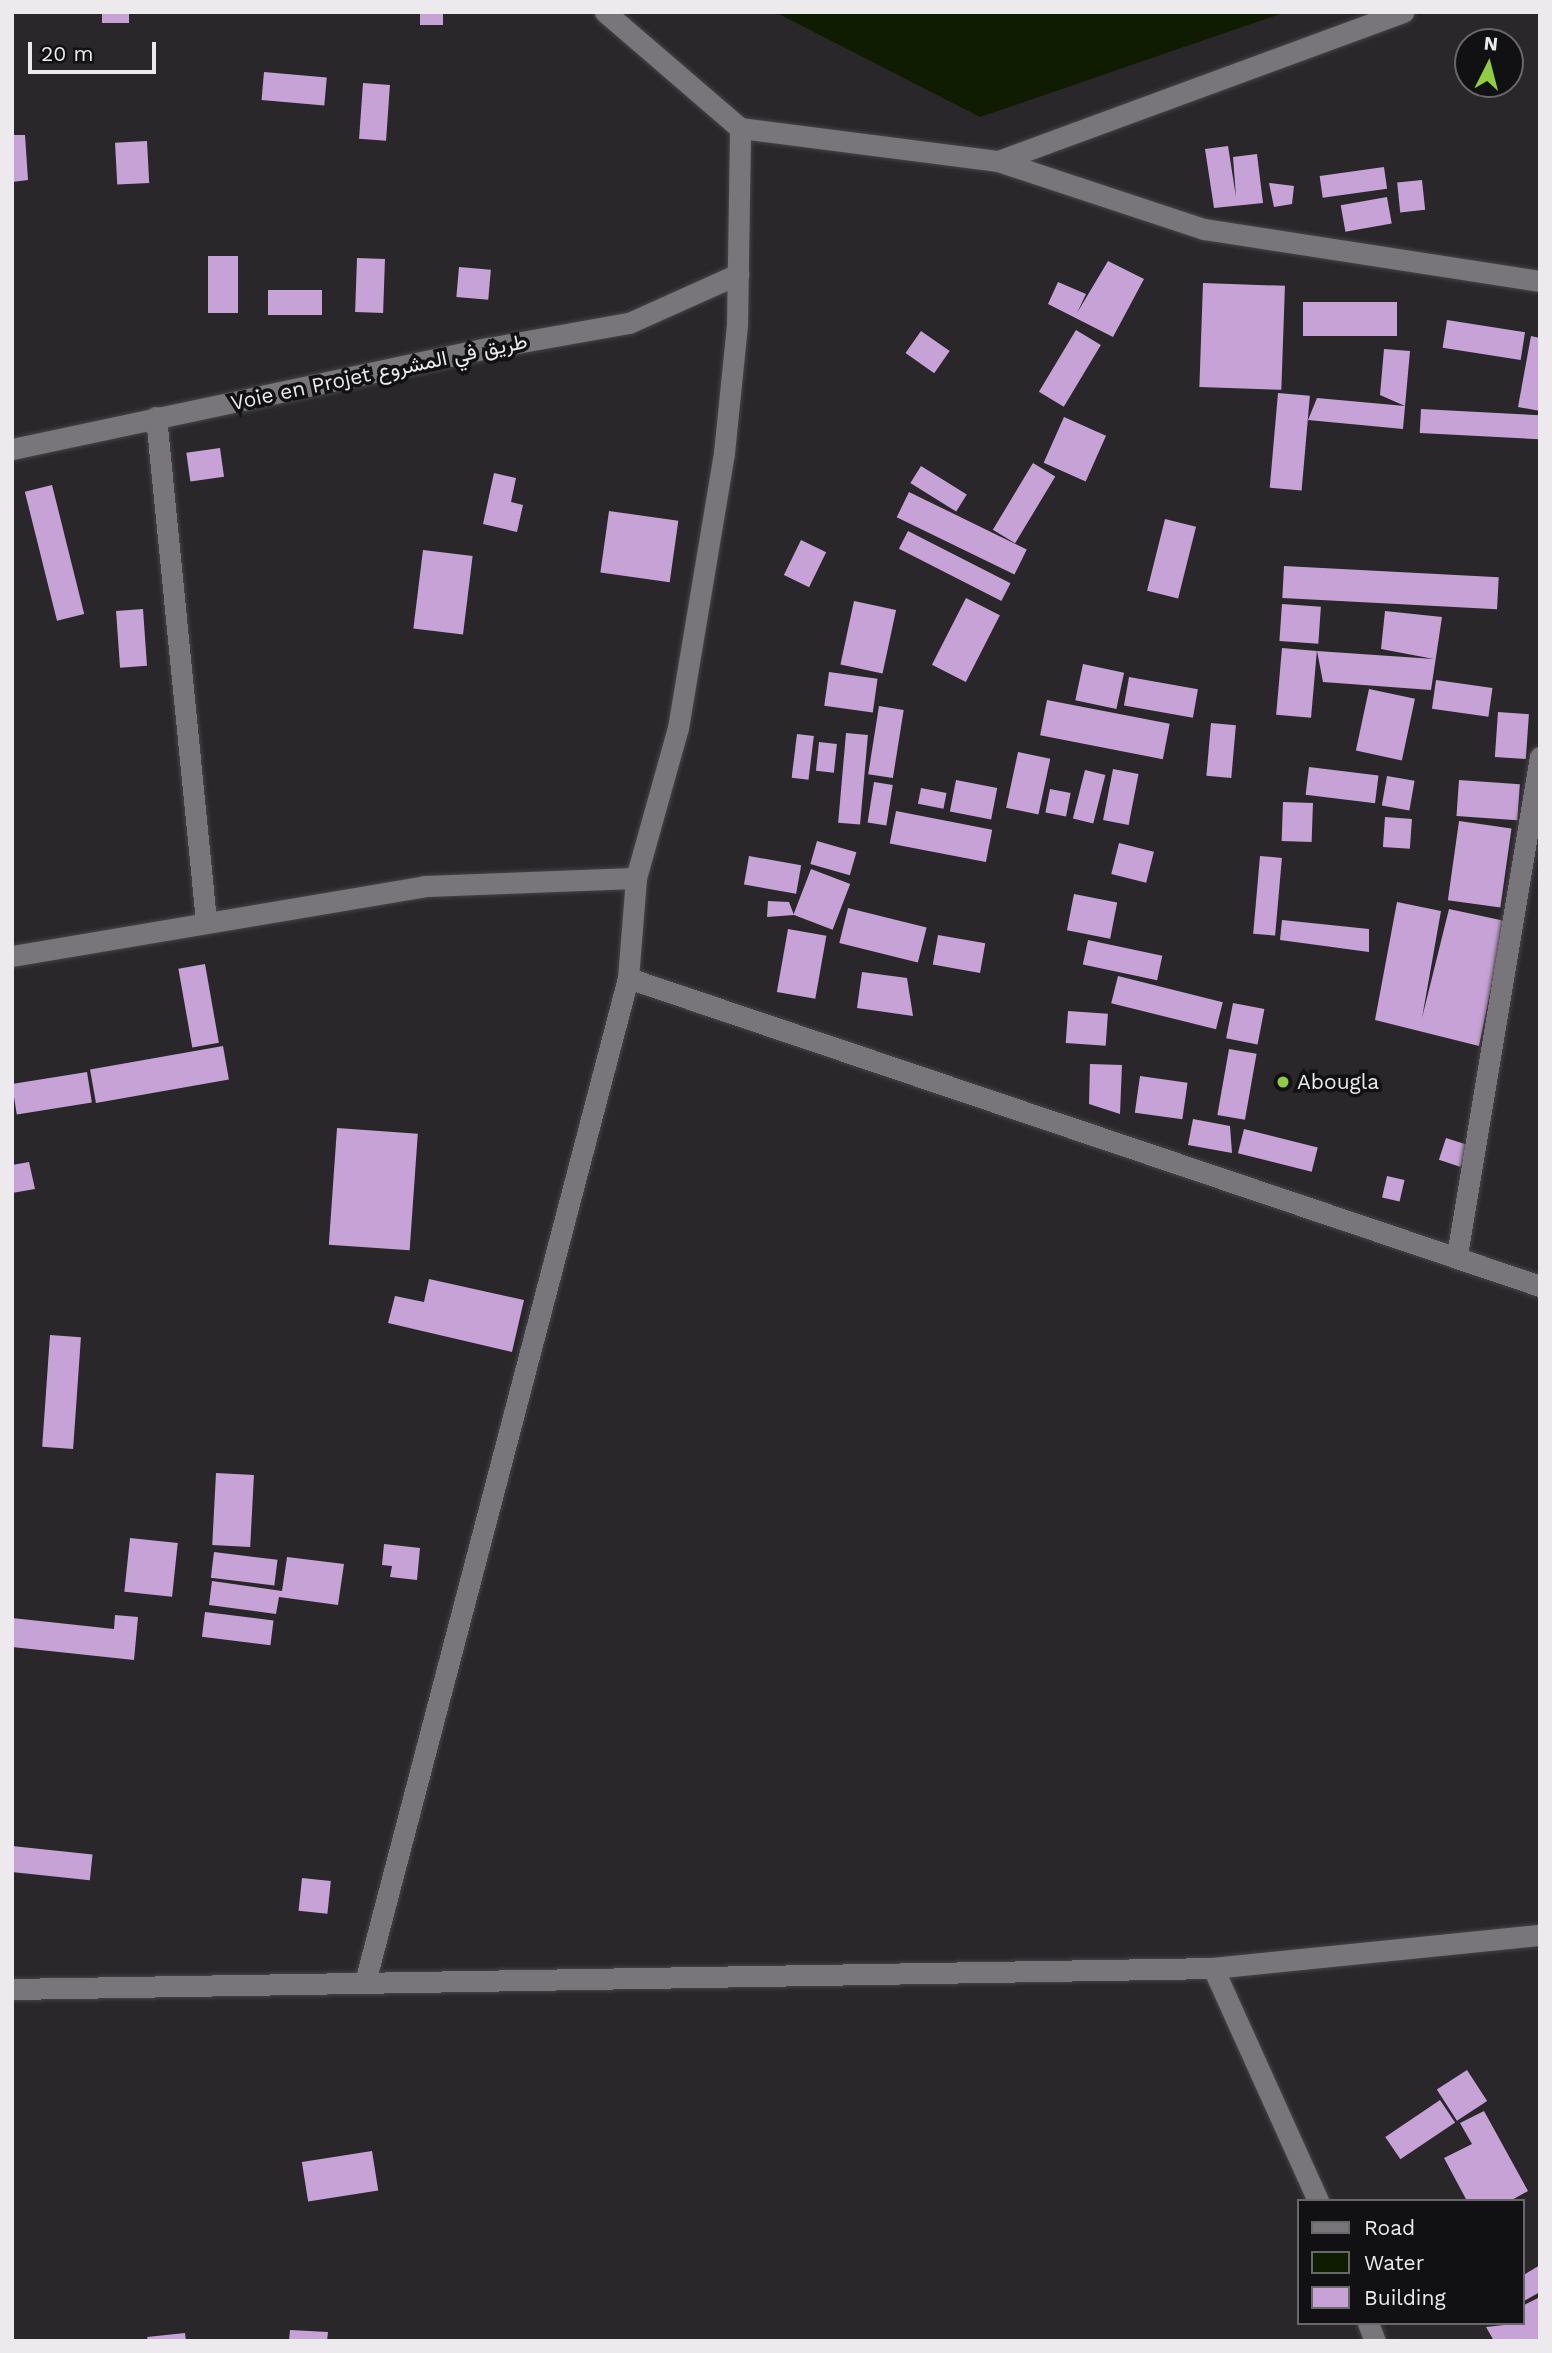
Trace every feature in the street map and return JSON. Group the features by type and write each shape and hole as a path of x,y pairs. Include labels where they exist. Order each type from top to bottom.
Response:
{"street":[{"path":"605,12 740,128 998,161 1204,229 1540,281"},
{"path":"998,161 1404,12"},
{"path":"365,1982 628,978 636,878 678,728 724,453 738,274 740,128"},
{"name":"Voie en Projet طريق في المشروع","path":"12,449 629,323 738,274"},
{"path":"156,418 206,921"},
{"path":"1457,1255 1540,757"},
{"path":"12,956 425,886 636,878"},
{"path":"628,978 1457,1255 1540,1286"},
{"path":"12,1989 1213,1968 1540,1936"},
{"path":"1213,1968 1317,2199"}],"water":[{"path":"775,12 1286,12 980,117"}],"building":[{"path":"102,12 129,12 129,23 102,23"},
{"path":"420,12 443,12 443,25 420,25"},
{"path":"264,72 327,77 324,105 262,100"},
{"path":"363,83 390,85 386,141 359,139"},
{"path":"12,135 25,135 28,180 12,182"},
{"path":"147,141 149,183 117,185 115,143"},
{"path":"1228,146 1236,197 1233,157 1257,154 1263,203 1214,208 1205,149"},
{"path":"1384,167 1387,189 1323,198 1320,176"},
{"path":"1422,180 1425,210 1400,212 1397,183"},
{"path":"1269,183 1294,186 1292,204 1274,207"},
{"path":"1387,197 1392,224 1345,232 1341,205"},
{"path":"208,256 238,256 238,313 208,313"},
{"path":"357,258 385,259 383,313 355,312"},
{"path":"1108,261 1144,279 1113,337 1048,304 1058,282 1086,294 1077,313"},
{"path":"459,267 491,270 488,300 456,297"},
{"path":"1203,283 1285,286 1281,390 1199,387"},
{"path":"268,290 322,290 322,315 268,315"},
{"path":"1303,302 1397,302 1397,336 1303,336"},
{"path":"1447,320 1525,332 1521,360 1443,348"},
{"path":"1076,330 1101,345 1064,407 1039,392"},
{"path":"921,331 950,351 934,373 906,353"},
{"path":"1531,336 1540,338 1540,411 1518,407"},
{"path":"1384,349 1410,351 1403,429 1308,420 1317,398 1405,406 1380,395"},
{"path":"1278,393 1310,396 1302,490 1270,488"},
{"path":"1421,409 1540,415 1539,439 1420,433"},
{"path":"1064,417 1106,436 1086,481 1044,463"},
{"path":"220,448 224,477 190,481 186,453"},
{"path":"1033,463 1055,476 1015,543 993,530"},
{"path":"921,466 967,495 956,512 910,483"},
{"path":"494,473 516,478 511,502 523,505 517,532 483,524"},
{"path":"52,485 84,614 57,621 25,492"},
{"path":"909,492 1027,549 1014,575 897,517"},
{"path":"609,511 678,521 670,582 600,572"},
{"path":"1165,519 1196,527 1178,599 1147,591"},
{"path":"908,531 1010,583 1001,601 899,549"},
{"path":"801,540 826,552 809,587 784,575"},
{"path":"423,550 473,556 463,635 413,628"},
{"path":"1284,566 1499,577 1497,609 1282,598"},
{"path":"966,598 1000,615 966,682 932,665"},
{"path":"854,601 896,610 883,674 840,665"},
{"path":"1282,604 1321,607 1318,644 1279,641"},
{"path":"143,609 147,666 120,668 116,611"},
{"path":"1385,611 1442,617 1431,690 1323,682 1317,651 1434,659 1381,649"},
{"path":"1282,648 1317,651 1311,718 1276,715"},
{"path":"1083,664 1124,673 1116,709 1075,700"},
{"path":"829,672 878,679 873,712 824,706"},
{"path":"1129,677 1198,689 1193,718 1124,706"},
{"path":"1436,680 1492,688 1488,717 1432,709"},
{"path":"1369,689 1415,699 1402,760 1356,751"},
{"path":"1047,700 1170,724 1163,759 1040,735"},
{"path":"879,706 904,710 893,778 868,774"},
{"path":"1498,712 1529,714 1526,759 1495,757"},
{"path":"1211,723 1236,725 1231,778 1206,776"},
{"path":"846,733 868,735 860,825 838,823"},
{"path":"797,734 814,736 809,780 792,778"},
{"path":"819,742 837,744 834,773 816,771"},
{"path":"1018,752 1050,759 1038,815 1006,808"},
{"path":"1309,767 1378,776 1375,803 1306,795"},
{"path":"1113,769 1139,774 1129,825 1103,820"},
{"path":"1085,770 1105,775 1093,824 1073,819"},
{"path":"1387,776 1415,781 1409,810 1382,806"},
{"path":"956,780 997,788 991,819 950,811"},
{"path":"1459,780 1520,784 1517,820 1456,816"},
{"path":"874,782 893,785 886,825 868,822"},
{"path":"921,788 947,793 943,809 918,804"},
{"path":"1050,789 1071,793 1066,817 1045,813"},
{"path":"1283,802 1313,803 1312,842 1282,841"},
{"path":"896,811 992,830 986,862 890,843"},
{"path":"1385,817 1412,819 1410,849 1383,847"},
{"path":"1459,821 1511,828 1500,908 1448,900"},
{"path":"817,841 856,852 850,875 810,864"},
{"path":"1119,843 1154,852 1146,883 1111,874"},
{"path":"749,856 801,865 796,894 744,885"},
{"path":"1260,856 1282,858 1275,936 1253,934"},
{"path":"811,869 850,884 833,930 793,915"},
{"path":"1074,894 1117,902 1110,939 1067,930"},
{"path":"768,901 789,902 794,915 767,917"},
{"path":"1397,902 1441,911 1422,1018 1449,909 1505,921 1479,1046 1375,1020"},
{"path":"848,908 927,928 918,963 839,943"},
{"path":"1282,920 1369,929 1369,952 1280,940"},
{"path":"788,929 826,936 815,999 777,992"},
{"path":"938,935 985,943 980,973 933,965"},
{"path":"1088,940 1162,956 1157,980 1083,964"},
{"path":"205,964 219,1043 192,1047 178,969"},
{"path":"862,972 907,978 913,1016 857,1008"},
{"path":"1118,976 1223,1002 1216,1029 1111,1003"},
{"path":"1233,1003 1264,1009 1258,1044 1226,1038"},
{"path":"1068,1011 1108,1014 1106,1046 1066,1043"},
{"path":"223,1046 229,1079 96,1103 90,1069"},
{"path":"1229,1049 1257,1054 1245,1120 1217,1115"},
{"path":"1090,1064 1122,1065 1120,1114 1089,1104"},
{"path":"87,1072 92,1103 17,1115 12,1084"},
{"path":"1140,1076 1188,1083 1182,1119 1135,1113"},
{"path":"1193,1119 1230,1126 1232,1153 1188,1145"},
{"path":"337,1128 418,1134 410,1250 329,1245"},
{"path":"1244,1129 1318,1147 1312,1172 1238,1153"},
{"path":"1446,1138 1468,1145 1461,1167 1439,1160"},
{"path":"29,1162 35,1189 12,1193 12,1165"},
{"path":"1387,1176 1405,1180 1400,1201 1382,1197"},
{"path":"429,1279 524,1300 512,1352 388,1323 395,1296 424,1302"},
{"path":"50,1335 81,1337 73,1449 42,1447"},
{"path":"216,1473 254,1475 250,1547 212,1545"},
{"path":"130,1538 178,1543 172,1597 124,1592"},
{"path":"384,1544 420,1548 417,1580 390,1577 392,1566 382,1565"},
{"path":"214,1552 278,1560 274,1586 211,1578"},
{"path":"287,1557 344,1564 338,1605 279,1597 276,1614 209,1605 212,1581 282,1591"},
{"path":"205,1612 273,1620 270,1645 202,1637"},
{"path":"115,1615 138,1617 134,1660 12,1647 12,1618 114,1629"},
{"path":"12,1846 93,1854 90,1880 12,1872"},
{"path":"302,1878 331,1881 327,1914 299,1911"},
{"path":"1467,2070 1487,2101 1457,2121 1437,2090"},
{"path":"1440,2100 1455,2122 1400,2159 1385,2137"},
{"path":"1484,2111 1528,2191 1514,2199 1466,2199 1444,2158 1472,2144 1460,2123"},
{"path":"372,2151 378,2191 308,2202 302,2162"},
{"path":"1540,2265 1540,2292 1524,2301 1524,2275"},
{"path":"1540,2297 1540,2341 1494,2341 1486,2327 1524,2325 1524,2305"},
{"path":"290,2330 328,2332 327,2341 289,2341"},
{"path":"185,2333 186,2341 148,2341 147,2337"}],"place":[{"name":"Abougla","path":"1283,1082"}]}
